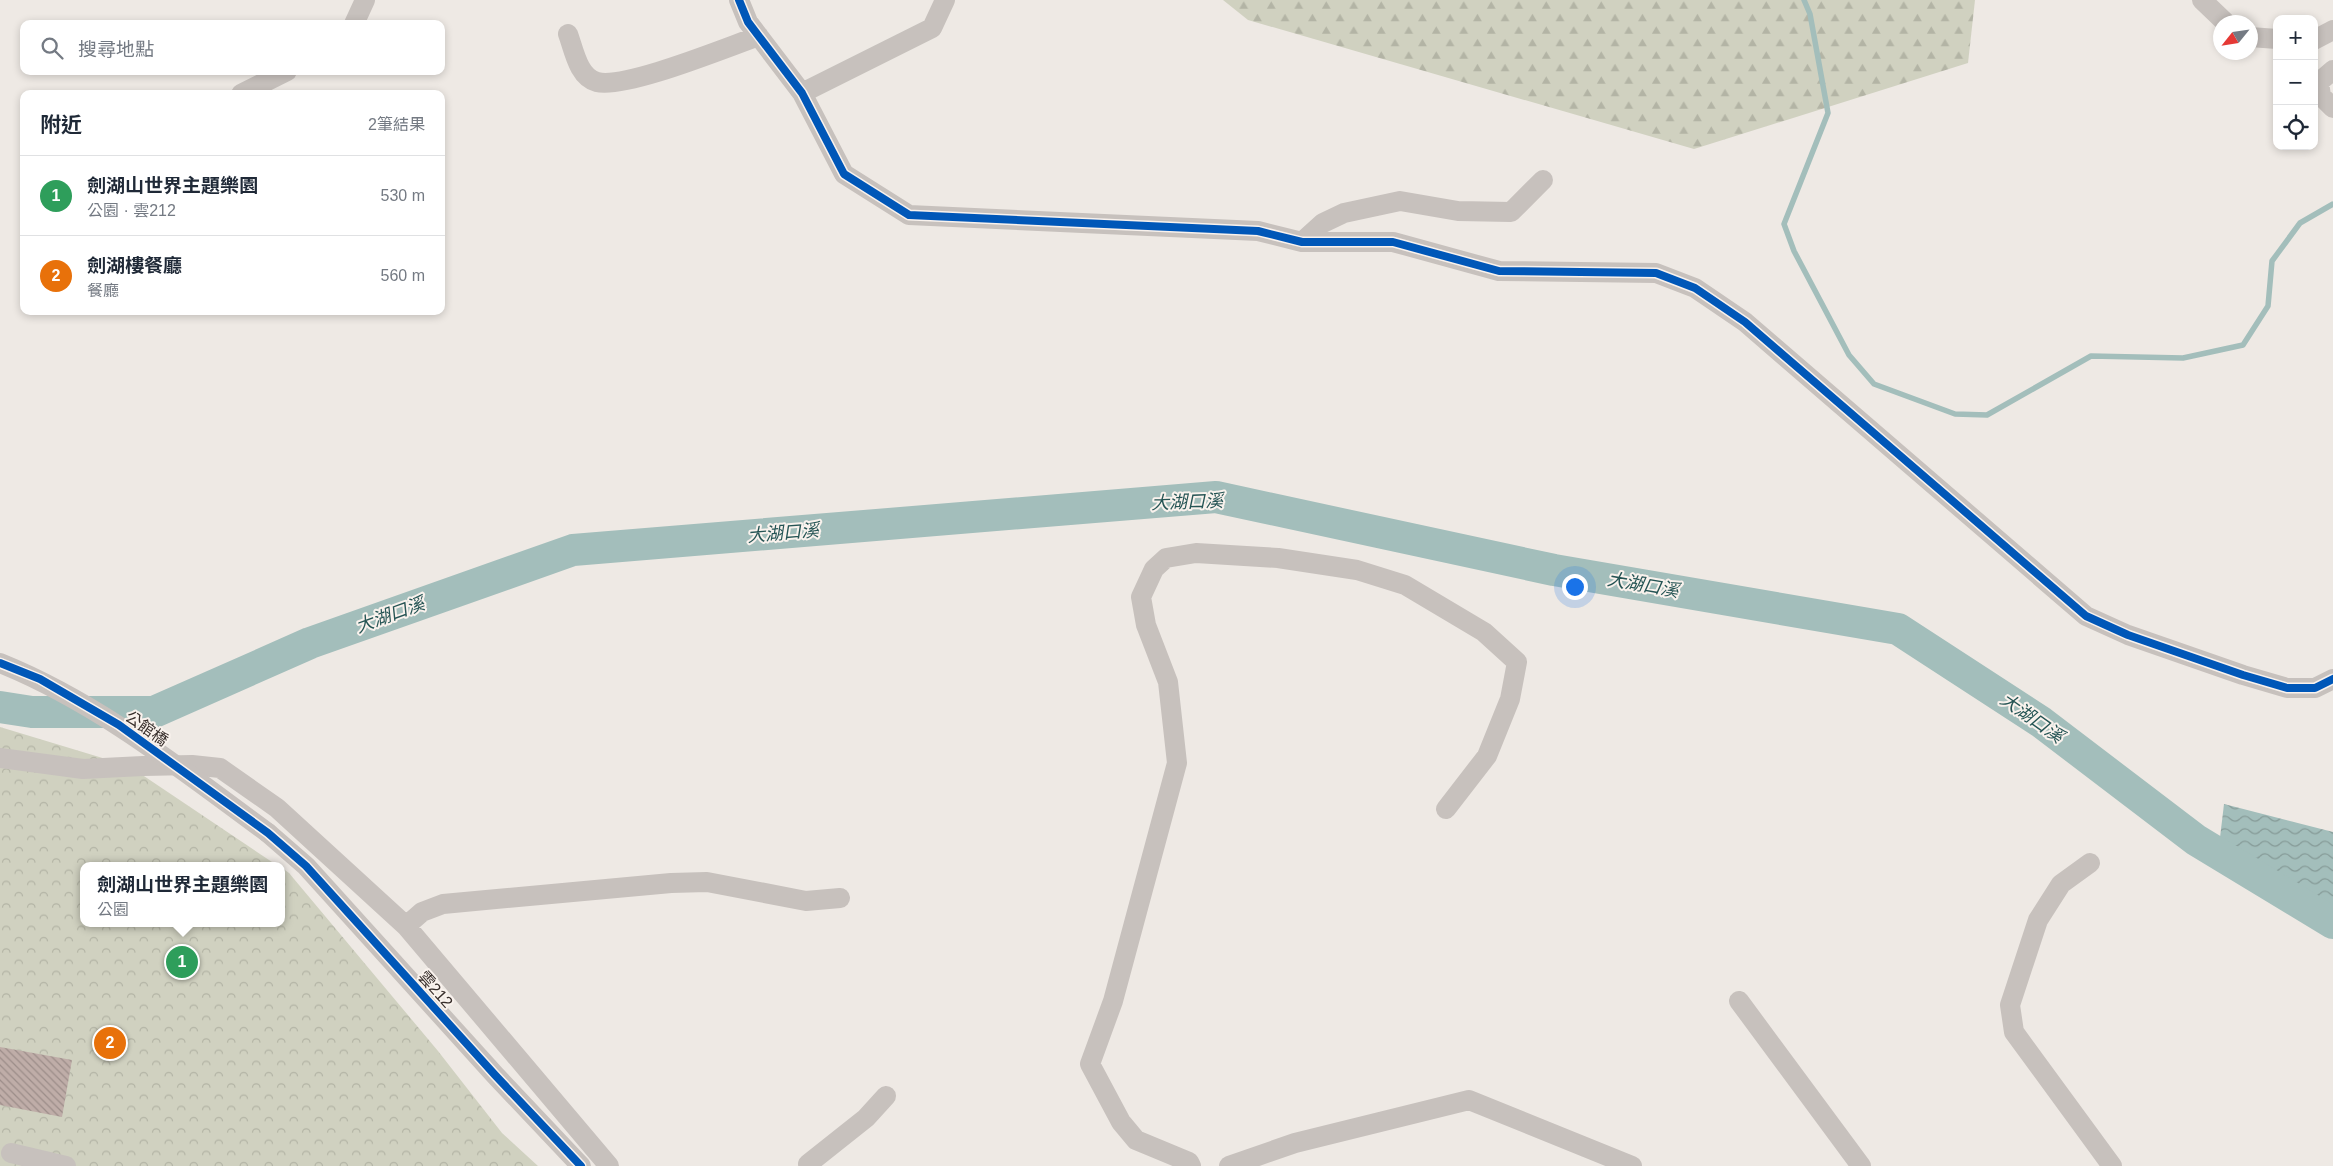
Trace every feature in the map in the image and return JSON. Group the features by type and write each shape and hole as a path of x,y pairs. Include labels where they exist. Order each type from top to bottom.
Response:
{"street":[{"path":"356,20 365,0"},
{"path":"739,0 748,22 802,93 844,174 909,215 1258,231 1302,242 1393,242 1499,271 1656,273 1695,288 1744,322 2086,616 2128,635 2243,676 2287,688 2315,688 2333,679"},
{"path":"802,93 932,28 945,0"},
{"path":"2206,1 2219,15"},
{"path":"2318,38 2333,30"},
{"path":"568,34 581,70 596,82 628,80 759,36"},
{"path":"2258,38 2273,39"},
{"path":"2333,70 2319,82 2321,96 2333,108"},
{"path":"249,90 279,75"},
{"path":"1302,242 1323,223 1344,213 1400,201 1458,211 1510,212 1543,180"},
{"path":"1191,1166 1189,1162 1136,1140 1121,1122 1090,1064 1113,1001 1177,763 1168,682 1146,626 1141,597 1154,569 1166,558 1196,553 1278,558 1357,570 1405,585 1484,632 1517,662 1510,699 1487,756 1446,809"},
{"name":"公館橋","path":"0,663 40,679 120,725 268,833"},
{"path":"0,758 83,769 192,765 220,768 277,808 406,926 609,1166"},
{"name":"雲212","path":"268,833 306,866 494,1075 581,1166"},
{"path":"2090,863 2060,884 2038,920 2010,1005 2014,1032 2112,1166"},
{"path":"406,926 422,912 444,904 671,883 707,882 806,901 840,898"},
{"path":"1739,1001 1861,1166"},
{"path":"809,1166 808,1164 866,1118 886,1096"},
{"path":"1230,1166 1295,1143 1468,1100 1632,1166"},
{"path":"11,1153 66,1166"}],"green space":[{"path":"1223,0 1975,0 1968,63 1694,149 1248,20"},
{"path":"0,727 129,766 272,862 80,862 80,927 285,927 285,870 438,1051 502,1133 538,1166 0,1166"}],"water":[{"path":"2224,804 2333,832 2333,927 2217,863"}],"building":[{"path":"0,1047 72,1060 62,1117 0,1105"}],"waterway":[{"path":"1804,0 1810,14 1828,113 1784,224 1794,251 1849,355 1874,384 1955,414 1987,415 2091,356 2183,358 2243,345 2268,306 2272,261 2300,223 2333,204"},
{"name":"大湖口溪","path":"0,707 32,712 154,712 310,643 573,550 1216,497 1554,570 1898,629 2041,722 2196,840 2333,923"}],"cycle path":[{"path":"739,0 748,22 802,93 844,174 909,215 1258,231 1302,242 1393,242 1499,271 1656,273 1695,288 1745,322 2086,616 2128,635 2243,675 2287,688 2315,688 2333,679"},
{"path":"0,663 40,679 119,725 268,833 306,866 495,1075 581,1166"}],"place":[{"name":"劍湖山世界主題樂園","path":"182,962"},
{"name":"劍湖樓餐廳","path":"110,1043"}]}
